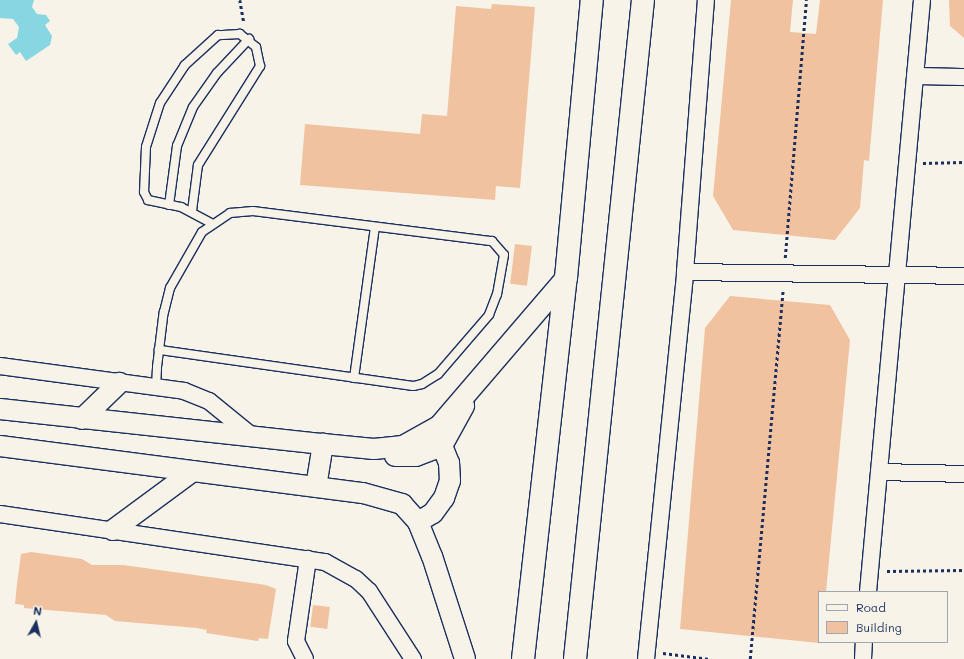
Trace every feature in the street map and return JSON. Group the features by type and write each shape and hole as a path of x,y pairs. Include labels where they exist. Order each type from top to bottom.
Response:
{"main road":[{"path":"523,659 566,278 592,0"},
{"path":"575,659 645,3"}],"street":[{"path":"646,655 685,272 706,0"},
{"path":"868,591 922,0"},
{"path":"915,76 964,77"},
{"path":"685,272 964,276"},
{"path":"366,448 415,442 438,426 469,392 566,278"},
{"path":"0,366 184,391 209,401 252,436"},
{"path":"82,419 119,383"},
{"path":"0,409 82,419 366,448 403,457 416,456 442,446 460,418 469,392"},
{"path":"316,487 323,444"},
{"path":"0,446 383,496 402,504 418,522 465,659"},
{"path":"418,522 433,512 448,487 449,463 442,446"},
{"path":"113,530 192,471"},
{"path":"879,472 964,474"},
{"path":"0,514 308,559 341,569 369,591 413,659"},
{"path":"305,659 296,640 308,559"},
{"path":"863,659 864,643"}],"lane":[{"path":"192,211 198,165 260,66 256,47 249,40 229,32 218,35 185,65 160,103 146,147 144,192 152,203 169,205 192,211 211,223"},
{"path":"169,205 177,146 193,107 217,73 249,40"},
{"path":"156,387 159,350 170,288 211,223 241,211 492,241 502,249 504,261 489,315 430,380 413,386 159,350"},
{"path":"354,378 375,227"}],"path":[{"path":"240,0 249,40"},
{"path":"750,659 784,274 806,0"},
{"path":"906,163 964,162"},
{"path":"870,571 964,570"},
{"path":"646,655 710,659"}],"water":[{"path":"0,0 34,0 32,7 37,14 46,15 50,21 45,25 52,36 50,45 26,61 20,52 16,55 8,44 17,38 19,27 13,19 0,18"}],"building":[{"path":"731,0 793,0 790,32 816,34 820,0 883,0 869,161 864,160 860,208 835,240 733,230 713,196"},
{"path":"949,0 964,0 964,38 950,26"},
{"path":"492,4 535,7 520,188 496,186 495,200 300,185 305,124 420,134 422,114 447,116 456,6 491,9"},
{"path":"515,244 532,246 527,286 510,284"},
{"path":"730,296 830,305 850,340 826,591 818,591 818,643 680,629 705,328"},
{"path":"31,552 82,559 92,565 123,565 266,585 276,589 268,639 259,638 258,641 206,633 207,630 197,628 115,621 106,615 24,608 24,605 15,604 17,584 21,554"},
{"path":"313,605 330,607 327,629 310,627"}]}
